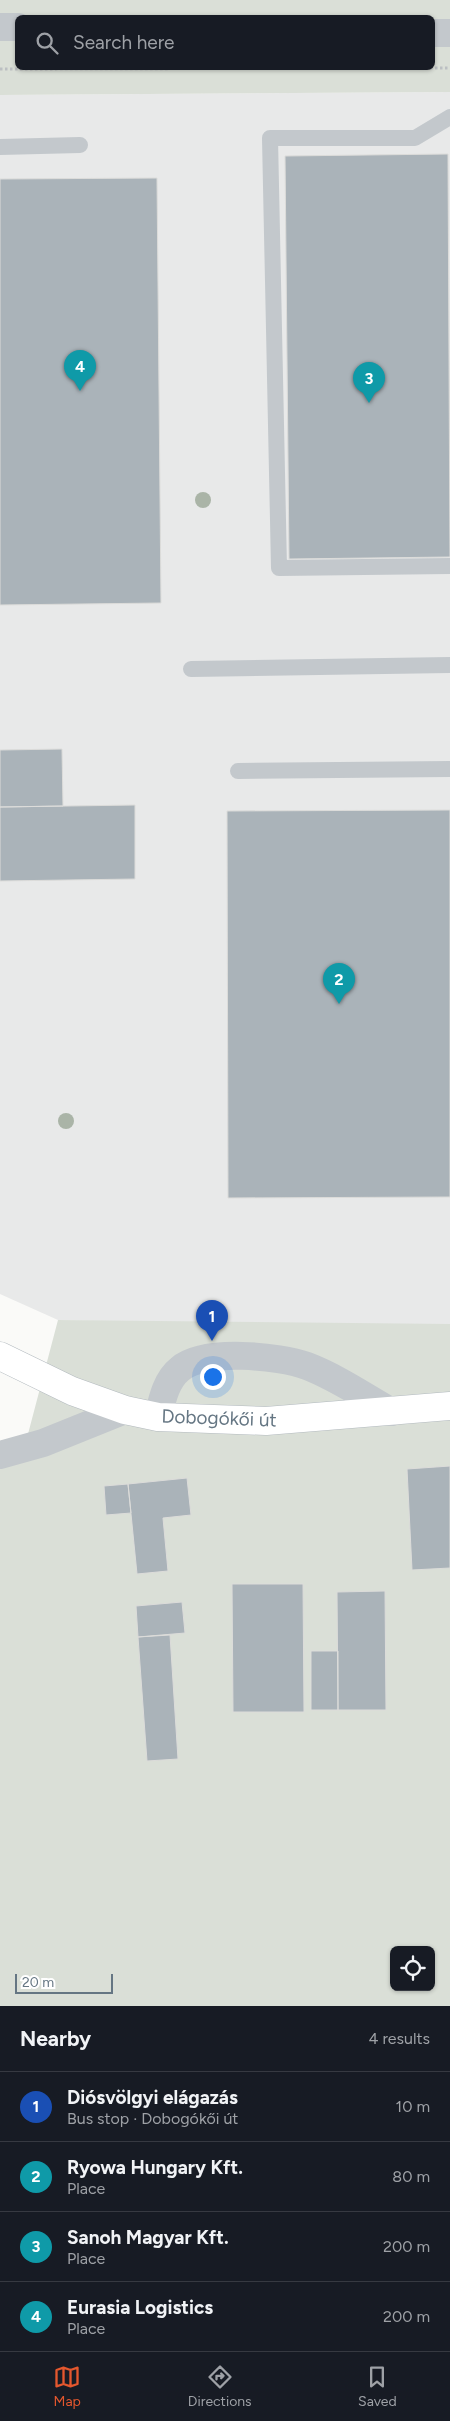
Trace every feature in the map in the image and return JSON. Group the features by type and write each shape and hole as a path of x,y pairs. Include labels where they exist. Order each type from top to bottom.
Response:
{"main road":[{"name":"Dobogókői út","path":"0,1356 72,1391 124,1410 158,1417 266,1421 450,1406"}],"street":[{"path":"0,27 15,27"},
{"path":"435,33 450,33"},
{"path":"158,1417 168,1383 180,1368 199,1359 226,1356 271,1358 307,1366 392,1412"},
{"path":"0,1455 43,1443 124,1410"}],"lane":[{"path":"450,117 415,138 270,138 278,568 450,566"},
{"path":"0,147 80,146"},
{"path":"191,669 450,666"},
{"path":"238,772 450,769"}],"path":[{"path":"435,68 450,68"},
{"path":"0,69 15,69"}],"shaded area":[{"path":"0,0 450,0 450,92 0,95"},
{"path":"450,92 450,1331 58,1320 0,1294 0,95"},
{"path":"58,1320 450,1324 450,2006 0,2006 0,1441 28,1434"}],"building":[{"path":"448,154 450,557 289,559 285,156"},
{"path":"157,178 161,603 0,605 0,179"},
{"path":"62,749 63,806 0,807 0,750"},
{"path":"135,805 135,879 0,881 0,807"},
{"path":"450,810 450,1197 228,1198 227,811"},
{"path":"450,1466 450,1568 412,1570 407,1469"},
{"path":"187,1478 191,1515 163,1518 168,1571 137,1574 128,1484"},
{"path":"128,1484 131,1513 106,1515 104,1486"},
{"path":"232,1584 303,1584 304,1712 233,1712"},
{"path":"385,1591 386,1710 338,1710 337,1592"},
{"path":"182,1602 185,1633 138,1637 136,1606"},
{"path":"170,1635 178,1759 147,1761 138,1637"},
{"path":"311,1651 338,1651 338,1710 311,1710"}],"place":[{"name":"Eurasia Logistics","path":"80,391"},
{"name":"Sanoh Magyar Kft.","path":"369,403"},
{"name":"Ryowa Hungary Kft.","path":"339,1004"},
{"name":"Diósvölgyi elágazás","path":"212,1341"}]}
